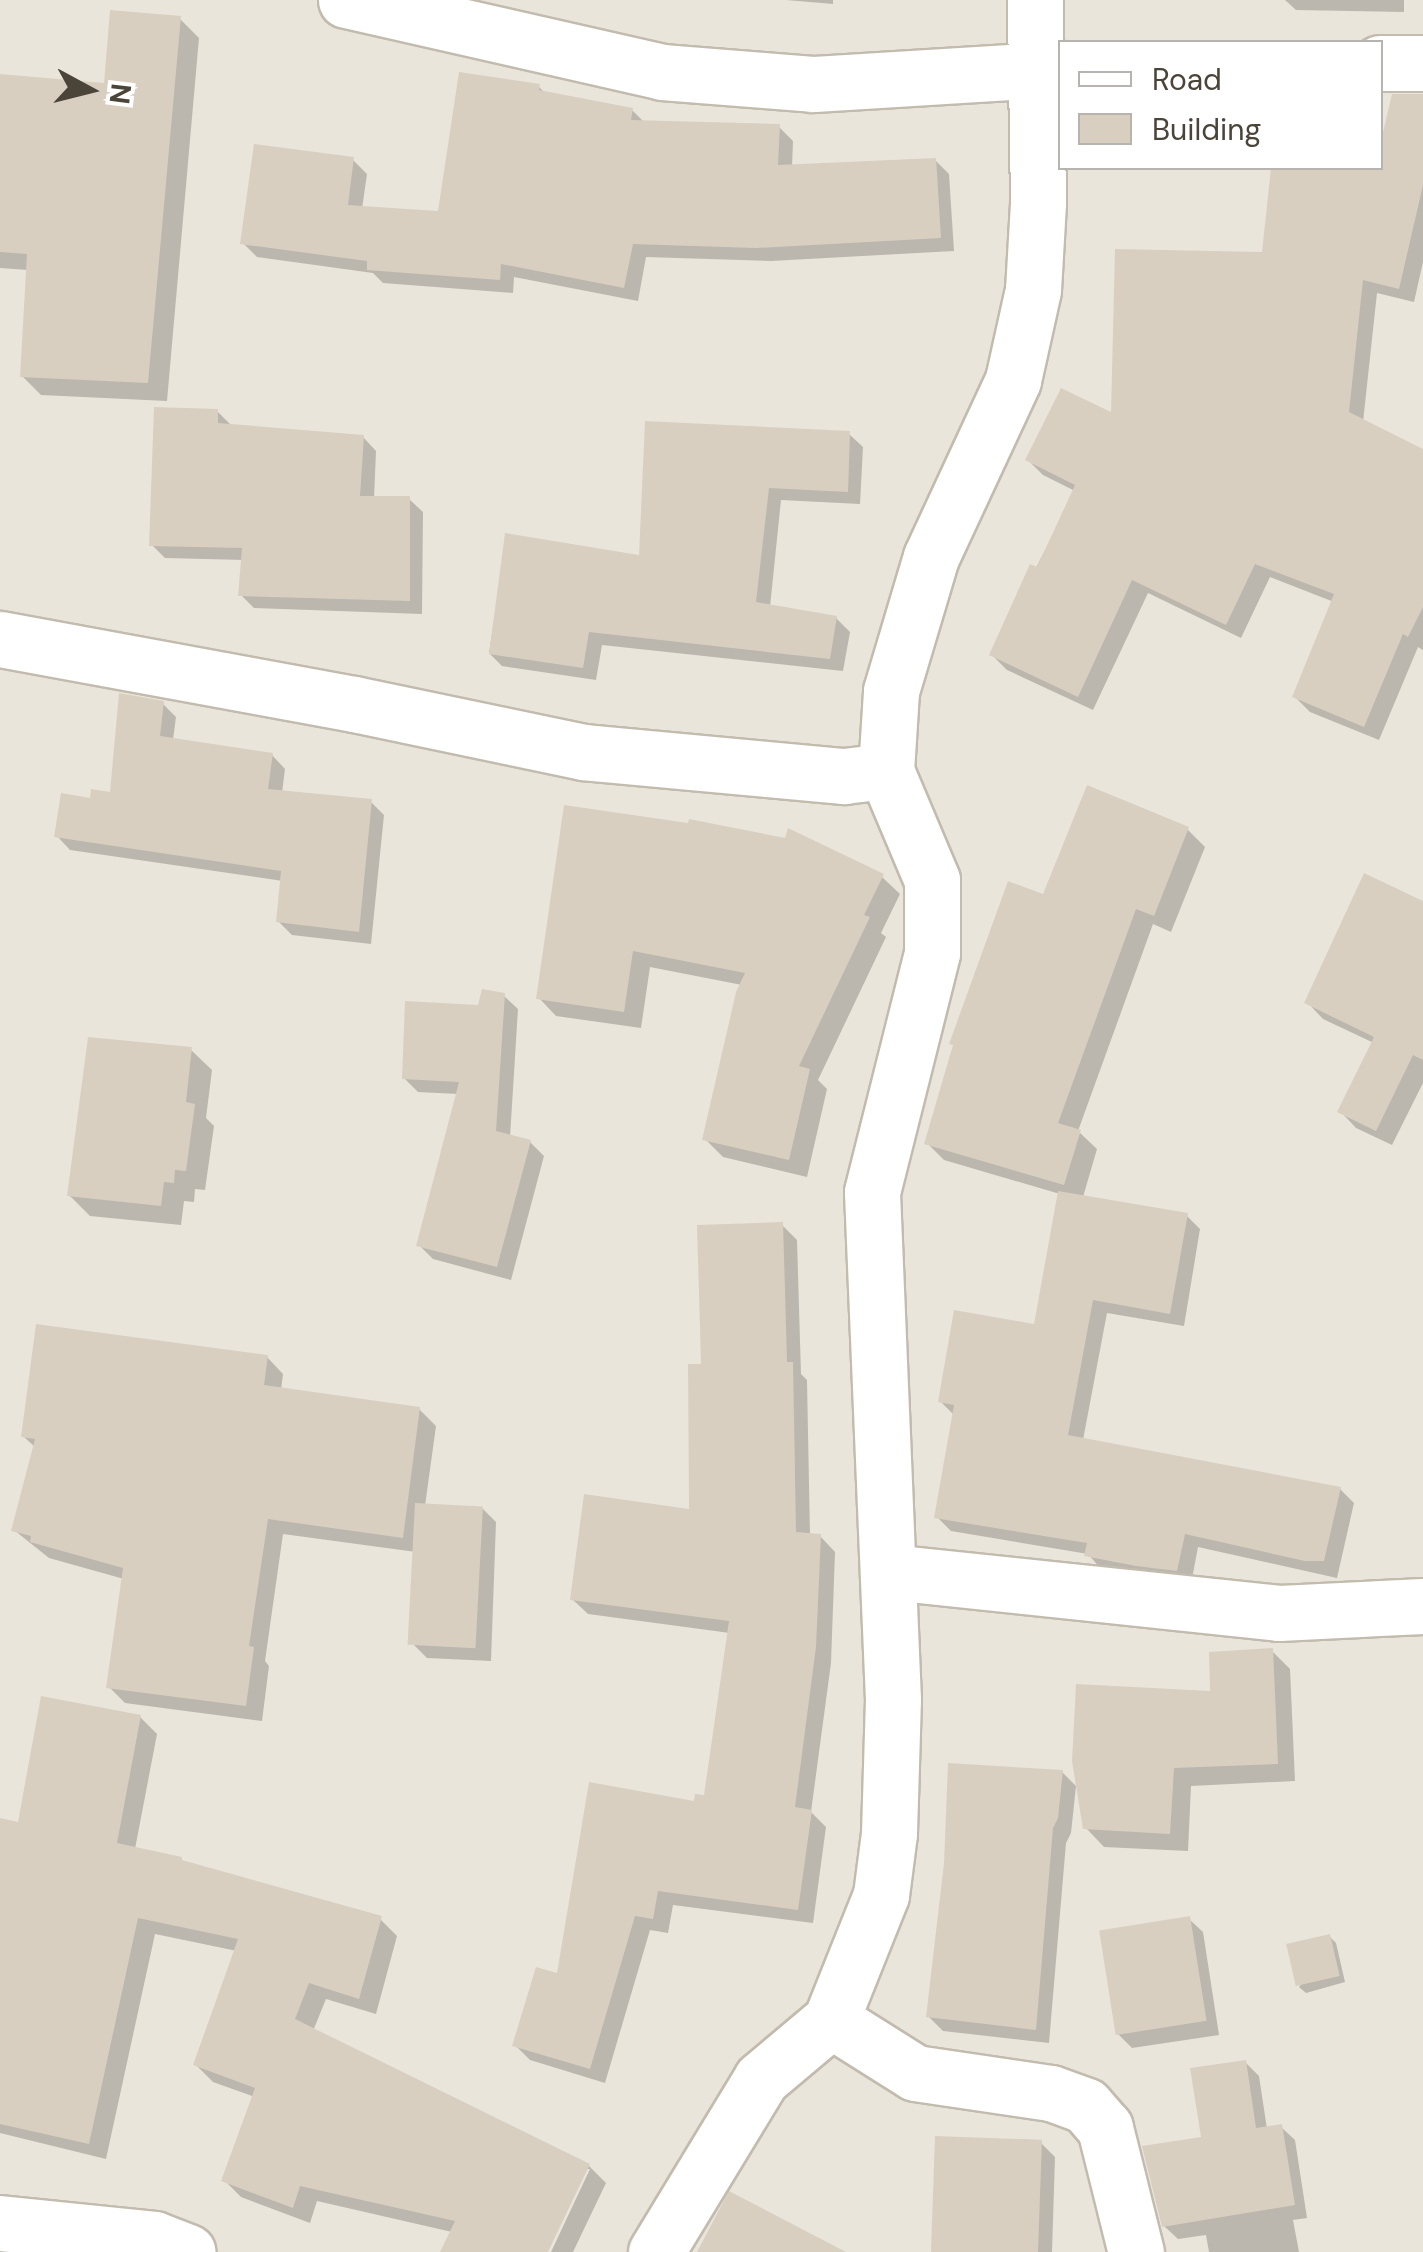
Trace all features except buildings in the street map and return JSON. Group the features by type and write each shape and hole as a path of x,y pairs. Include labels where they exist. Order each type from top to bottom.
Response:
{"street":[{"path":"346,0 662,72 813,84 1048,70"},
{"path":"656,2252 762,2079 832,2020 881,1895 889,1833 893,1700 872,1192 932,953 932,880 886,771 891,691 931,557 1013,380 1034,290 1048,70 1035,0"},
{"path":"1383,63 1423,62"},
{"path":"0,640 354,704 583,752 844,776 886,771"},
{"path":"890,1572 1279,1613 1423,1606"},
{"path":"832,2020 915,2073 1051,2093 1086,2106 1105,2128 1136,2252"},
{"path":"0,2223 154,2239 188,2252"}],"shaded area":[{"path":"0,0 1423,0 1423,2252 0,2252"}]}
